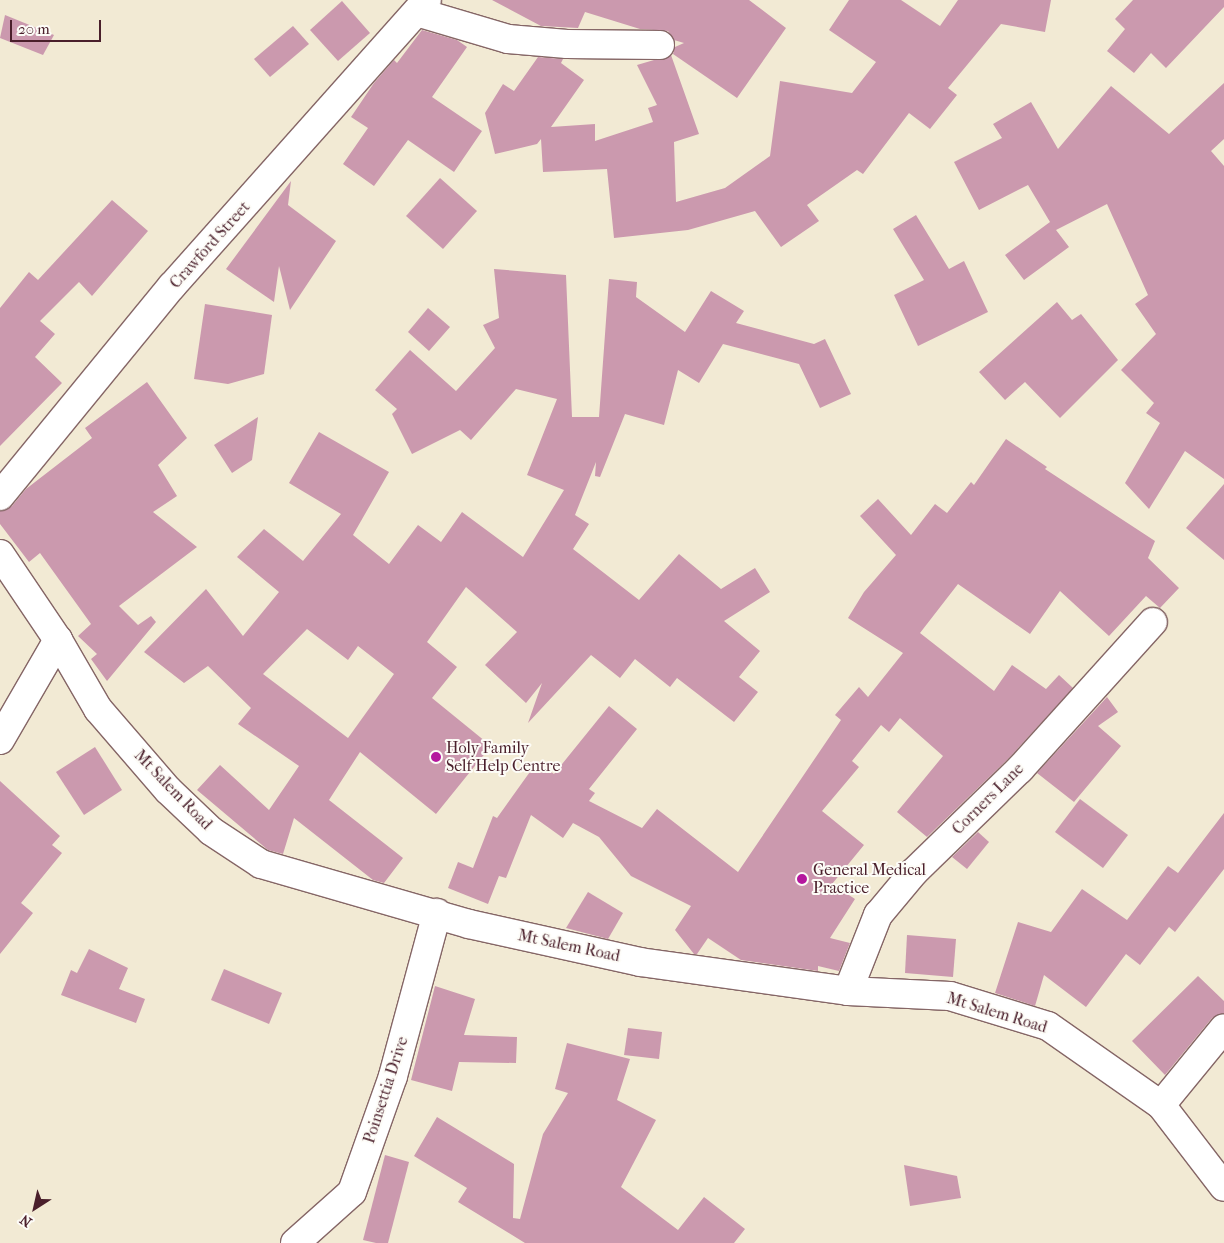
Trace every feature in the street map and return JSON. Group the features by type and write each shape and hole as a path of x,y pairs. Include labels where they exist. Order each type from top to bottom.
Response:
{"street":[{"path":"422,6 508,39 566,44 660,45"},
{"name":"Crawford Street","path":"0,496 172,286 422,6"},
{"name":"Mt Salem Road","path":"0,554 58,640 98,709 168,790 211,831 261,864 437,913 469,924 640,962 848,991 950,996 1048,1026 1161,1105 1224,1187"},
{"name":"Corners Lane","path":"848,991 878,915 914,872 1020,769 1153,622"},
{"path":"0,740 58,640"},
{"name":"Poinsettia Drive","path":"295,1243 352,1192 393,1076 437,913"},
{"path":"1161,1105 1224,1028"}],"building":[{"path":"492,0 749,0 786,28 737,98 673,54 675,47 684,43 674,40 668,31 640,29 585,12 578,28 541,26"},
{"path":"849,0 901,0 940,26 958,0 1051,0 1045,32 1001,24 948,88 957,95 930,129 909,113 863,174 857,170 807,205 819,221 781,247 755,211 688,230 614,238 607,169 543,172 541,139 537,144 495,154 485,113 503,84 514,91 538,57 563,59 561,63 584,80 551,127 595,124 595,141 653,122 648,108 657,105 637,65 671,55 699,134 674,142 676,202 725,188 770,156 780,81 852,93 876,62 829,30"},
{"path":"1133,0 1224,0 1224,7 1166,68 1151,53 1134,73 1107,51 1125,29 1115,19"},
{"path":"342,1 370,33 338,61 310,30"},
{"path":"5,15 54,35 43,55 0,38"},
{"path":"293,26 309,44 270,77 254,59"},
{"path":"422,30 457,40 467,47 432,97 482,131 454,172 408,140 374,186 343,164 368,128 351,117 374,83 394,60 397,63"},
{"path":"1224,83 1224,139 1211,151 1224,166 1224,479 1185,451 1149,509 1125,483 1160,423 1146,413 1154,403 1121,370 1156,334 1135,304 1148,295 1107,204 1056,230 1069,247 1024,280 1005,255 1050,222 1028,185 979,210 954,162 1002,138 993,124 1031,102 1058,149 1111,86 1169,134"},
{"path":"440,178 477,211 443,249 406,216"},
{"path":"291,181 288,205 336,241 290,310 279,266 274,302 226,269"},
{"path":"112,200 148,231 92,296 79,282 40,321 55,334 35,357 62,383 0,446 0,308 29,272 38,280"},
{"path":"916,215 949,269 964,261 988,312 918,346 894,295 924,280 893,229"},
{"path":"494,269 566,275 572,417 599,417 609,279 637,282 636,297 685,332 711,291 744,311 736,323 814,344 825,339 851,394 820,408 799,364 723,344 699,383 678,370 664,425 625,414 600,477 595,476 596,462 575,515 589,524 573,549 639,600 679,554 721,589 755,568 770,592 724,621 760,651 739,677 758,692 734,722 677,678 670,687 635,659 620,678 591,655 528,723 542,683 526,703 485,665 517,632 466,587 427,642 457,667 432,698 491,746 436,814 360,752 329,800 403,858 384,883 373,880 294,818 283,854 268,850 197,790 220,765 269,810 299,766 238,724 251,708 208,666 184,683 144,652 206,589 243,636 279,592 237,557 264,529 303,561 341,514 289,483 319,432 389,472 353,535 389,564 418,525 441,542 462,512 523,557 564,490 527,475 557,399 516,389 471,440 460,430 412,454 392,414 397,409 375,390 410,350 456,391 495,348 483,325 499,318","holes":["307,629 348,660 358,646 394,674 348,738 263,674"]},
{"path":"1057,302 1072,320 1081,314 1118,360 1060,418 1025,382 1005,400 979,372"},
{"path":"205,304 272,315 264,374 228,384 194,379"},
{"path":"428,308 450,327 429,351 408,332"},
{"path":"147,382 187,438 158,465 177,496 153,512 197,547 119,606 138,625 151,616 156,622 107,681 91,659 97,654 78,636 91,624 40,553 29,562 0,524 0,511 12,506 26,489 92,438 85,428"},
{"path":"258,417 252,460 232,473 214,445"},
{"path":"1006,439 1047,467 1045,469 1155,541 1148,558 1179,588 1160,608 1146,596 1109,636 1060,591 1030,634 958,584 920,633 994,691 1012,665 1046,689 1059,675 1073,688 1009,758 927,837 897,812 943,756 900,718 889,732 881,725 852,761 859,767 822,811 864,845 832,884 855,899 830,938 850,943 839,971 818,966 818,971 741,960 708,938 697,954 694,954 675,930 691,906 631,876 599,837 573,823 563,838 531,815 506,878 499,876 488,904 448,888 458,862 473,868 493,816 497,818 537,762 554,774 609,706 637,729 589,789 595,793 589,801 642,828 657,809 738,872 841,720 835,715 859,687 868,697 903,653 848,618 864,592 896,555 860,516 878,499 911,535 935,504 947,513 971,482 974,485"},
{"path":"1224,484 1224,560 1186,528"},
{"path":"1107,697 1118,712 1098,726 1121,746 1074,802 1037,773"},
{"path":"95,747 122,790 84,815 56,772"},
{"path":"0,781 60,836 52,845 62,853 21,903 33,913 0,954"},
{"path":"1080,799 1128,835 1103,868 1055,832"},
{"path":"1224,813 1224,869 1175,932 1169,927 1140,965 1126,954 1086,1007 1044,975 1035,1006 995,993 1018,922 1051,932 1082,889 1127,920 1168,866 1178,873"},
{"path":"978,832 989,842 967,869 952,857"},
{"path":"588,892 623,913 608,939 566,928"},
{"path":"907,935 956,939 953,977 905,973"},
{"path":"89,949 128,968 119,989 145,999 136,1023 61,995 71,970 77,973"},
{"path":"224,969 282,993 269,1024 211,1000"},
{"path":"1198,976 1224,1001 1224,1013 1212,1018 1165,1075 1132,1041"},
{"path":"435,986 475,999 464,1035 517,1037 516,1063 459,1062 452,1091 411,1080"},
{"path":"628,1028 662,1032 659,1059 624,1055"},
{"path":"567,1043 630,1059 617,1100 656,1120 621,1187 678,1230 704,1197 745,1229 734,1243 525,1243 458,1202 467,1188 414,1156 437,1117 514,1164 513,1218 520,1219 543,1134 568,1093 555,1089"},
{"path":"385,1155 409,1162 388,1243 376,1243 363,1240"},
{"path":"904,1165 957,1176 961,1198 910,1206"}],"place":[{"name":"Holy Family Self Help Centre","path":"436,757"},
{"name":"General Medical Practice","path":"802,879"}]}
